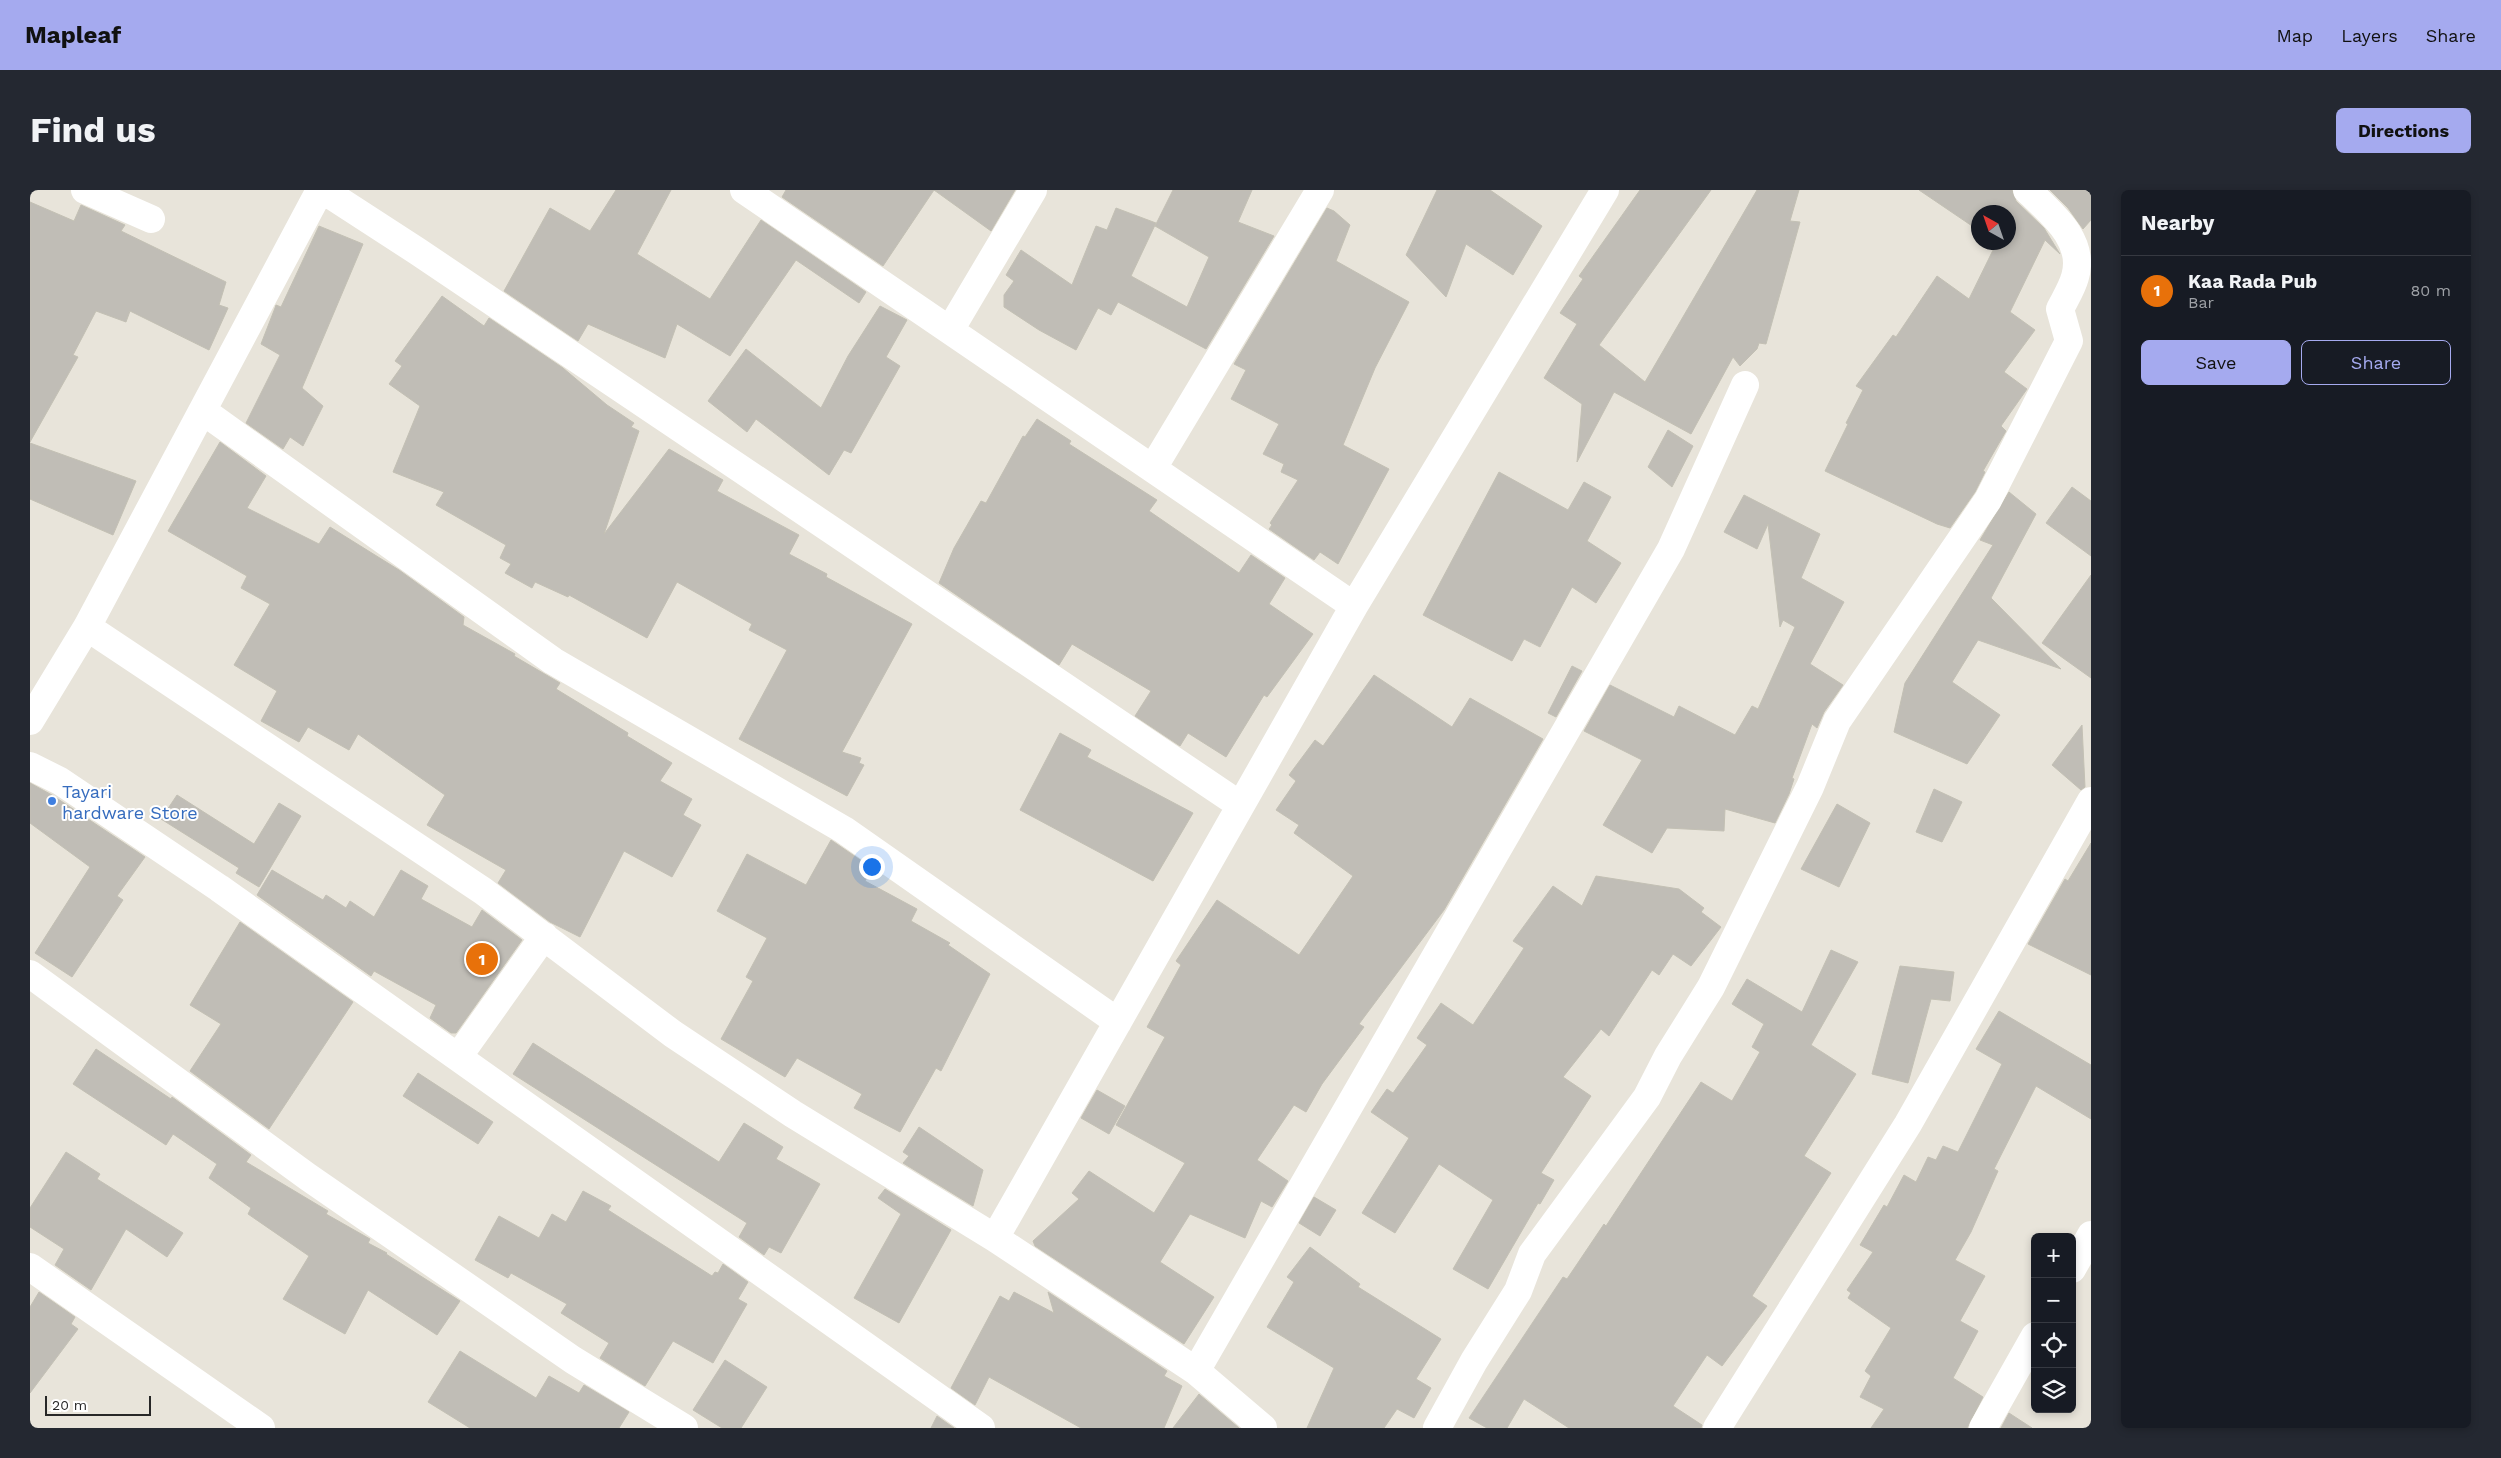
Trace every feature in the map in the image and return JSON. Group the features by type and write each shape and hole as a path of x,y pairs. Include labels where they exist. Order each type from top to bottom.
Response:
{"street":[{"path":"85,190 151,219"},
{"path":"30,721 86,627 204,411 320,190"},
{"path":"324,190 1240,805"},
{"path":"950,330 1033,190"},
{"path":"1153,468 1320,190"},
{"path":"995,1238 1354,606 1605,190"},
{"path":"1437,1428 1474,1361 1518,1291 1532,1254 1647,1097 1668,1056 1711,987 1810,787 1837,721 1988,500 2069,341 2060,309 2076,276 2076,247 2057,219 2026,190"},
{"path":"757,194 950,330 1354,606"},
{"path":"1196,1371 1671,549 1745,385"},
{"path":"204,411 553,661 844,830 1118,1022"},
{"path":"86,627 484,890 697,1050 793,1114 995,1238 1196,1371 1263,1428"},
{"path":"30,766 60,781 211,883 981,1428"},
{"path":"1717,1428 1908,1124 2091,801"},
{"path":"458,1057 544,936"},
{"path":"30,974 308,1177 573,1360 684,1428"},
{"path":"2076,1262 2091,1236"},
{"path":"30,1267 261,1428"},
{"path":"1983,1428 2031,1343"}],"building":[{"path":"616,190 671,190 637,254 710,299 761,220 866,292 859,303 796,260 730,356 677,324 665,358 588,324 578,341 504,291 550,208 590,231"},
{"path":"786,190 934,190 883,266 782,197"},
{"path":"934,190 1015,190 991,231"},
{"path":"1173,190 1252,190 1238,222 1274,236 1206,349 1118,302 1111,315 1098,308 1076,350 1039,330 1004,307 1004,295 1014,281 1006,275 1021,250 1072,285 1096,226 1107,230 1116,208 1156,223 1131,276 1187,307 1209,257 1155,226"},
{"path":"1437,190 1490,190 1542,226 1513,275 1466,244 1446,297 1406,255"},
{"path":"1640,190 1711,190 1599,345 1645,382 1757,190 1799,190 1790,221 1800,222 1766,344 1759,343 1757,349 1740,366 1733,357 1691,434 1614,392 1577,462 1582,404 1544,378 1577,324 1560,313 1583,279 1579,276"},
{"path":"1919,190 2012,190 2016,201 2044,228 2060,254 2045,240 2010,312 2035,330 2004,372 2027,389 2001,426 2006,431 1983,471 1985,472 1975,492 1950,528 1937,524 1825,471 1863,390 1856,386 1893,335 1896,337 1937,276 1969,299 1993,250 2016,250 2016,205 1971,205 1971,225"},
{"path":"2050,190 2091,190 2091,220 2083,229 2068,208"},
{"path":"30,202 74,221 81,205 125,225 121,231 226,282 219,305 228,308 209,350 130,311 126,322 96,311 73,355 78,357 30,442"},
{"path":"1327,208 1334,211 1350,225 1336,261 1409,302 1375,368 1343,445 1389,469 1338,564 1320,552 1314,560 1269,529 1272,525 1270,523 1298,480 1281,472 1284,464 1263,454 1279,424 1231,399 1246,370 1234,364"},
{"path":"319,226 363,244 302,388 323,406 303,446 290,437 283,449 246,423 280,355 261,344 276,305 281,307"},
{"path":"442,296 484,326 489,318 563,368 607,405 634,423 631,427 639,431 604,534 669,449 723,480 717,491 799,535 789,554 827,574 826,577 912,624 842,752 861,758 859,763 864,765 847,796 739,739 787,650 749,630 752,624 677,582 647,638 569,595 568,597 535,582 532,588 505,573 511,564 500,558 506,545 436,505 444,492 393,472 420,406 389,384 402,366 395,361"},
{"path":"880,306 907,320 886,357 900,366 851,453 844,450 829,475 756,419 747,432 708,401 746,349 821,408 848,356"},
{"path":"1037,419 1071,441 1069,444 1157,500 1149,511 1239,573 1251,555 1285,578 1269,604 1313,634 1267,697 1264,695 1226,757 1188,733 1180,746 1135,716 1151,691 1072,644 1059,665 939,583 954,548 981,501 986,503 1023,436 1025,437"},
{"path":"1668,430 1693,446 1672,487 1648,467"},
{"path":"220,442 266,476 247,508 319,544 330,527 399,570 464,617 463,625 515,654 514,656 560,683 556,689 628,733 627,736 672,763 660,781 692,799 683,815 701,825 672,877 624,851 580,937 550,922 498,883 506,870 427,825 445,795 358,734 349,750 308,727 299,742 261,721 277,691 234,665 270,604 241,588 247,576 168,531"},
{"path":"30,443 136,481 113,535 30,499"},
{"path":"1499,472 1568,510 1584,482 1611,497 1587,541 1621,563 1596,603 1572,587 1540,647 1524,639 1512,661 1423,615"},
{"path":"2072,487 2091,501 2091,556 2046,523"},
{"path":"2009,492 2036,514 1991,598 2061,669 1978,640 1952,682 2000,715 1967,764 1894,732 1905,683 1993,545 1980,540"},
{"path":"1744,495 1820,534 1801,578 1844,602 1810,664 1843,685 1824,712 1817,728 1812,724 1792,778 1794,779 1789,794 1775,823 1725,809 1724,831 1667,828 1652,853 1603,825 1642,760 1584,731 1610,685 1674,717 1679,706 1735,735 1752,706 1758,709 1795,627 1783,620 1780,627 1768,524 1757,549 1724,532"},
{"path":"2091,575 2091,678 2042,643"},
{"path":"1572,666 1582,671 1556,717 1548,713"},
{"path":"1374,675 1452,727 1470,698 1543,739 1444,910 1359,1024 1364,1027 1322,1084 1306,1112 1294,1105 1257,1160 1288,1181 1272,1207 1261,1201 1245,1238 1190,1214 1160,1262 1214,1297 1184,1344 1035,1246 1033,1241 1079,1199 1072,1193 1089,1171 1154,1213 1185,1163 1116,1125 1165,1037 1147,1027 1181,965 1176,961 1217,900 1299,955 1353,876 1294,833 1299,825 1276,810 1296,781 1289,775 1315,740 1323,746"},
{"path":"2082,725 2085,787 2081,790 2052,765"},
{"path":"1060,733 1091,750 1087,757 1193,813 1153,881 1020,810"},
{"path":"30,783 52,795 145,857 117,896 123,900 72,977 35,953 90,867 30,823"},
{"path":"1934,789 1962,802 1942,842 1916,832"},
{"path":"177,795 254,844 279,803 301,816 259,887 236,873 239,868 161,819"},
{"path":"1837,804 1870,823 1839,887 1801,869"},
{"path":"831,840 872,868 865,881 917,909 911,921 950,943 948,945 990,974 941,1071 936,1068 900,1132 854,1108 862,1094 797,1058 785,1077 721,1039 753,981 746,977 767,938 717,911 747,854 806,885"},
{"path":"2091,843 2091,975 2028,944 2065,879 2068,881"},
{"path":"272,870 323,900 326,895 346,908 350,901 374,917 401,870 428,886 421,899 472,927 482,910 522,940 456,1033 451,1033 430,1018 436,1005 374,971 371,976 257,895"},
{"path":"1596,876 1679,889 1704,908 1701,912 1721,927 1691,966 1673,954 1659,975 1652,970 1609,1036 1601,1029 1563,1077 1591,1096 1541,1173 1554,1180 1540,1204 1538,1203 1488,1289 1453,1269 1493,1200 1439,1164 1395,1233 1362,1213 1409,1138 1371,1112 1387,1089 1393,1093 1427,1045 1417,1038 1441,1003 1473,1025 1524,948 1513,941 1553,886 1582,906"},
{"path":"240,922 353,1002 269,1129 190,1071 221,1024 190,1005"},
{"path":"1831,950 1858,962 1811,1045 1856,1074 1804,1156 1831,1173 1752,1296 1767,1306 1722,1366 1707,1355 1673,1406 1702,1425 1701,1428 1569,1428 1524,1399 1507,1428 1487,1428 1469,1418 1563,1277 1567,1279 1604,1224 1606,1226 1701,1082 1732,1101 1760,1052 1752,1047 1764,1024 1732,1004 1747,979 1802,1012"},
{"path":"1900,966 1954,972 1950,1001 1931,999 1908,1083 1872,1074"},
{"path":"1999,1011 2091,1065 2091,1119 2036,1086 1994,1169 1998,1171 1971,1232 1955,1260 1985,1276 1960,1321 1978,1331 1953,1378 1983,1397 1967,1428 1871,1428 1884,1409 1860,1397 1871,1376 1865,1371 1891,1328 1848,1298 1851,1293 1847,1290 1873,1252 1860,1245 1884,1205 1887,1207 1904,1175 1916,1182 1928,1157 1936,1160 1943,1146 1958,1152 2002,1064 1976,1049"},
{"path":"533,1043 719,1162 744,1123 783,1147 776,1159 820,1184 781,1253 769,1247 764,1255 739,1237 747,1223 513,1074"},
{"path":"96,1049 171,1099 172,1097 251,1155 246,1162 328,1211 326,1214 370,1239 368,1243 387,1253 460,1301 437,1335 368,1290 345,1334 283,1299 309,1256 248,1214 251,1208 209,1178 217,1164 173,1134 166,1145 73,1084"},
{"path":"418,1073 493,1122 478,1144 403,1096"},
{"path":"1097,1090 1125,1106 1109,1134 1081,1118"},
{"path":"919,1127 983,1170 973,1206 903,1163 909,1156 903,1152"},
{"path":"66,1152 100,1174 97,1179 183,1233 167,1257 126,1229 91,1290 55,1265 64,1249 30,1227 30,1208"},
{"path":"885,1189 951,1230 899,1323 854,1298 901,1214 878,1198"},
{"path":"583,1191 611,1206 608,1210 712,1276 715,1272 718,1273 723,1264 748,1282 738,1299 747,1304 713,1363 673,1341 645,1386 600,1358 609,1343 561,1313 567,1304 511,1273 508,1278 475,1260 499,1216 539,1238 552,1214 566,1222"},
{"path":"1314,1197 1336,1210 1320,1236 1299,1223"},
{"path":"1310,1247 1360,1284 1358,1287 1441,1339 1416,1379 1431,1388 1414,1418 1397,1409 1384,1428 1307,1428 1334,1368 1267,1327 1294,1282 1287,1277"},
{"path":"39,1292 75,1317 71,1324 78,1329 30,1393 30,1307"},
{"path":"1014,1292 1054,1313 1048,1292 1167,1371 1164,1376 1182,1386 1164,1428 1081,1428 989,1377 975,1405 951,1388 1000,1296 1009,1301"},
{"path":"460,1351 536,1398 549,1376 579,1393 584,1385 629,1412 619,1428 470,1428 428,1402"},
{"path":"725,1360 767,1387 741,1428 722,1428 693,1410"},
{"path":"1200,1395 1239,1428 1173,1428"},
{"path":"2009,1413 2032,1428 2001,1428"},
{"path":"937,1416 954,1428 931,1428"}],"place":[{"name":"Tayari hardware Store","path":"52,801"},
{"name":"Kaa Rada Pub","path":"482,959"}]}
